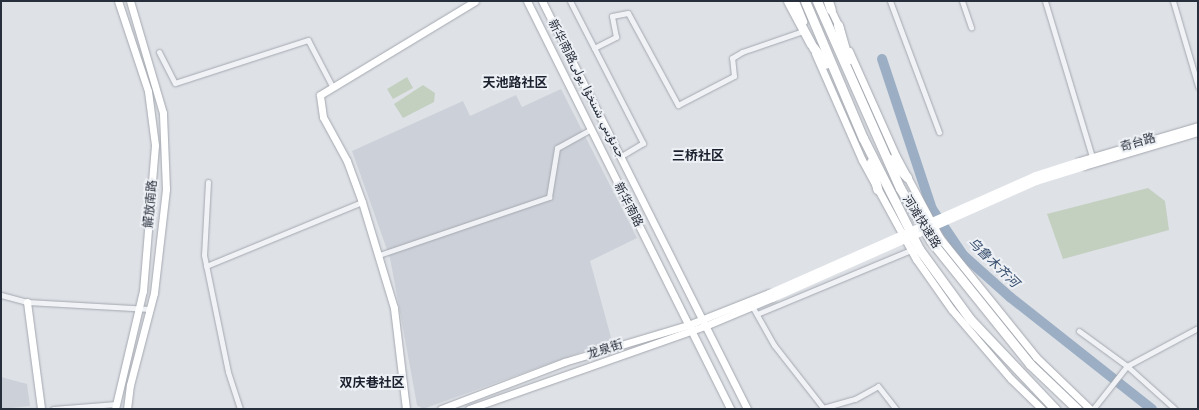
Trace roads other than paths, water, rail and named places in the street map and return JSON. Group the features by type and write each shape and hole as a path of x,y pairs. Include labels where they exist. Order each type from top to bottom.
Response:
{"highway":[{"path":"787,1 794,5 803,31 834,75"},
{"name":"河滩快速路","path":"805,1 834,75 919,249 970,319 1055,409"},
{"name":"河滩快速路","path":"817,1 882,151 931,241 962,284 1030,364 1078,409"},
{"path":"838,25 855,87"},
{"path":"868,147 877,189"},
{"path":"882,151 907,176"}],"street":[{"name":"解放南路","path":"116,406 138,308 146,257 154,126 148,91 118,1"},
{"path":"127,409 130,385 150,308 166,189 165,131 130,1"},
{"path":"406,409 394,308 362,202 347,160 323,117 320,95 332,86 475,1"},
{"name":"新华南路","path":"527,1 730,409"},
{"name":"新华南路جەنۇبىي شىنخۇا يولى","path":"542,1 704,323"},
{"path":"570,1 643,143 620,157"},
{"path":"890,1 939,132"},
{"path":"962,1 972,27"},
{"path":"1045,1 1092,156"},
{"path":"1173,1 1198,86"},
{"path":"829,4 907,176 940,238 985,298 1036,357 1091,409 1120,372 1127,366 1198,328"},
{"path":"794,5 877,189 911,250 952,310 1011,379 1042,409"},
{"path":"594,48 616,37 612,16 628,13 678,105 734,76 732,58 742,52 803,31"},
{"path":"159,52 175,83 308,40 332,86"},
{"name":"奇台路","path":"1082,163 1092,156 1198,126"},
{"path":"379,255 549,197 557,148 590,130"},
{"name":"奇台路","path":"1082,163 1198,132"},
{"path":"770,296 1035,175 1082,163"},
{"path":"208,182 206,266 228,372 240,409"},
{"path":"206,266 362,202"},
{"path":"757,314 911,250"},
{"path":"1,295 27,302 150,308"},
{"name":"龙泉街","path":"704,323 770,296"},
{"name":"龙泉街","path":"469,409 752,306 770,296"},
{"path":"27,302 41,409"},
{"path":"752,306 774,345 823,408 855,399 878,386 896,409"},
{"path":"704,323 747,409"},
{"name":"龙泉街","path":"441,409 564,362 690,328"},
{"path":"1079,331 1127,366 1175,409"},
{"path":"53,409 116,406"}],"waterway":[{"name":"乌鲁木齐河","path":"882,59 932,209 963,255 1010,297 1152,409"}],"district":[{"name":"天池路社区","path":"515,83"},
{"name":"三桥社区","path":"698,156"},
{"name":"双庆巷社区","path":"372,383"}]}
